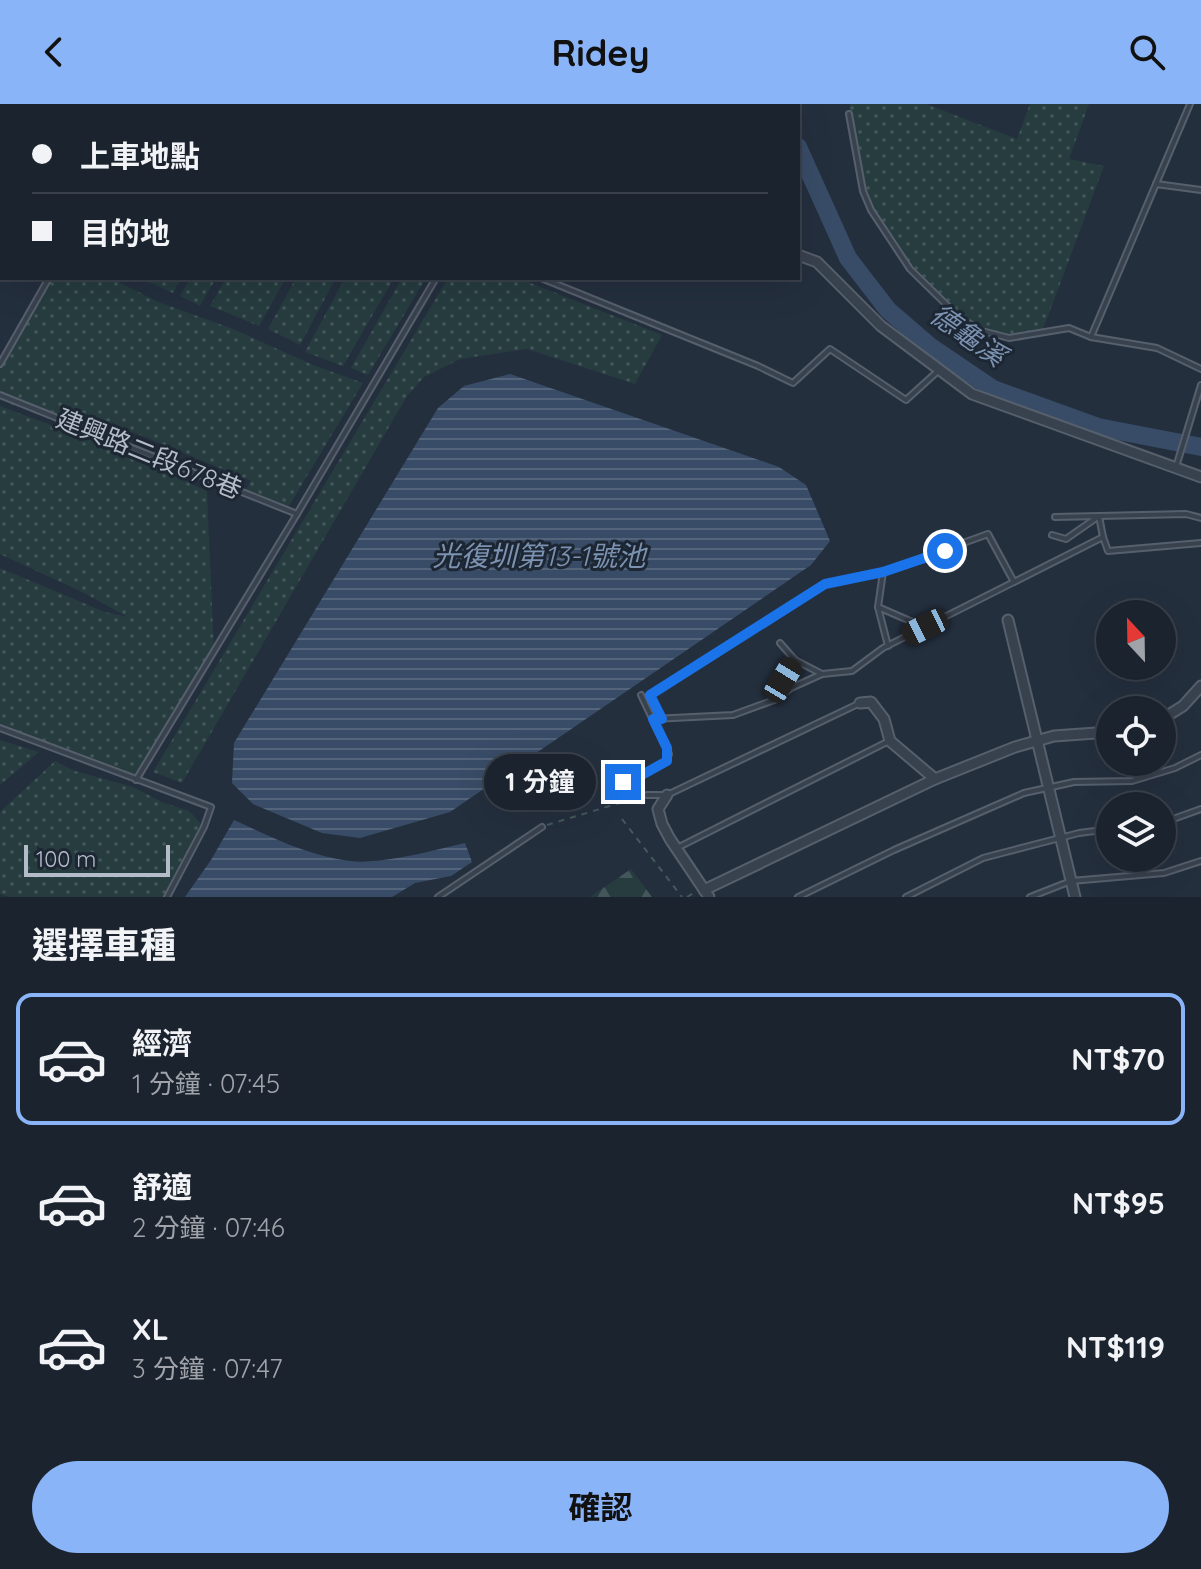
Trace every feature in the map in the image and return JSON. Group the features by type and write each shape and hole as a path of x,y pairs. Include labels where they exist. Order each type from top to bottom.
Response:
{"street":[{"path":"800,256 817,262 881,326 972,394 1201,477"},
{"path":"1008,620 1075,897"},
{"path":"1176,710 1201,686"},
{"path":"860,703 871,702 879,710 890,741 935,779"},
{"path":"667,795 658,809 662,824 707,893 935,779 1015,747 1054,736 1096,733"}],"lane":[{"path":"1091,337 1190,104"},
{"path":"849,114 863,191 871,210 910,269 960,318 982,331 1009,338 1069,328 1091,337 1157,348 1201,369"},
{"path":"1156,184 1201,190"},
{"path":"0,364 48,280"},
{"path":"136,780 435,280"},
{"path":"546,280 793,383 830,349 906,400 938,371"},
{"path":"1176,467 1201,388"},
{"name":"建興路二段678巷","path":"0,395 297,514"},
{"path":"1055,517 1186,514 1201,518"},
{"path":"1052,535 1066,539 1099,516"},
{"path":"1099,516 1108,551 1201,543"},
{"path":"662,719 650,695 825,584 883,572 988,534 1014,582"},
{"path":"653,719 733,715 771,701 822,674 852,671 888,646 1103,537"},
{"path":"883,572 878,607 888,646"},
{"path":"878,607 925,627"},
{"path":"780,643 795,660 822,674"},
{"path":"771,701 795,660"},
{"path":"623,782 633,780 667,761 667,748 641,695"},
{"path":"647,795 667,795 860,703"},
{"path":"0,728 211,807 204,827 167,897"},
{"path":"677,848 890,741"},
{"path":"798,897 1024,793 1074,782 1132,781 1175,768 1201,755"},
{"path":"633,780 642,803"},
{"path":"1176,818 1201,809"},
{"path":"438,897 542,827"},
{"path":"906,897 983,858 1096,832"},
{"path":"1030,897 1071,881 1164,873 1201,861"}],"path":[{"path":"542,827 647,795"},
{"path":"622,819 682,897"}],"green space":[{"path":"850,104 926,104 1017,139 1030,104 1089,104 1069,159 1104,166 1042,332 1004,336 982,331 948,308 913,271 871,210 864,193 858,174"},
{"path":"49,280 115,280 156,301 363,383 286,511 242,495 251,481 138,434 94,420 62,424 0,400 0,361"},
{"path":"144,280 180,280 173,293"},
{"path":"189,280 215,280 200,306 180,296"},
{"path":"225,280 285,280 259,326 210,306"},
{"path":"295,280 335,280 300,345 268,329"},
{"path":"344,280 393,280 343,366 305,352"},
{"path":"401,280 425,280 368,375 351,368"},
{"path":"447,280 523,280 662,335 635,384 527,349 460,359 424,377 407,396 182,783 153,772"},
{"path":"0,406 118,450 207,491 214,652 136,780 0,726 0,568 105,612 128,617 0,554"},
{"path":"0,740 39,752 0,785"},
{"path":"55,761 75,771 133,787 189,811 204,827 167,897 9,897 0,894 0,812"},
{"path":"631,869 652,897 590,897"}],"water":[{"name":"光復圳第13-1號池","path":"510,374 779,467 806,485 830,541 811,565 450,812 360,838 322,833 253,804 232,783 234,743 438,408 464,386"},
{"path":"234,820 290,845 350,861 408,856 465,843 472,862 451,876 415,883 392,897 185,897"}],"waterway":[{"name":"德龜溪","path":"800,151 848,258 888,310 931,347 993,389 1098,427 1201,447"}],"route":[{"path":"623,782 633,780 667,761 667,748 653,719 662,719 650,695 825,584 883,572 945,551"}]}
